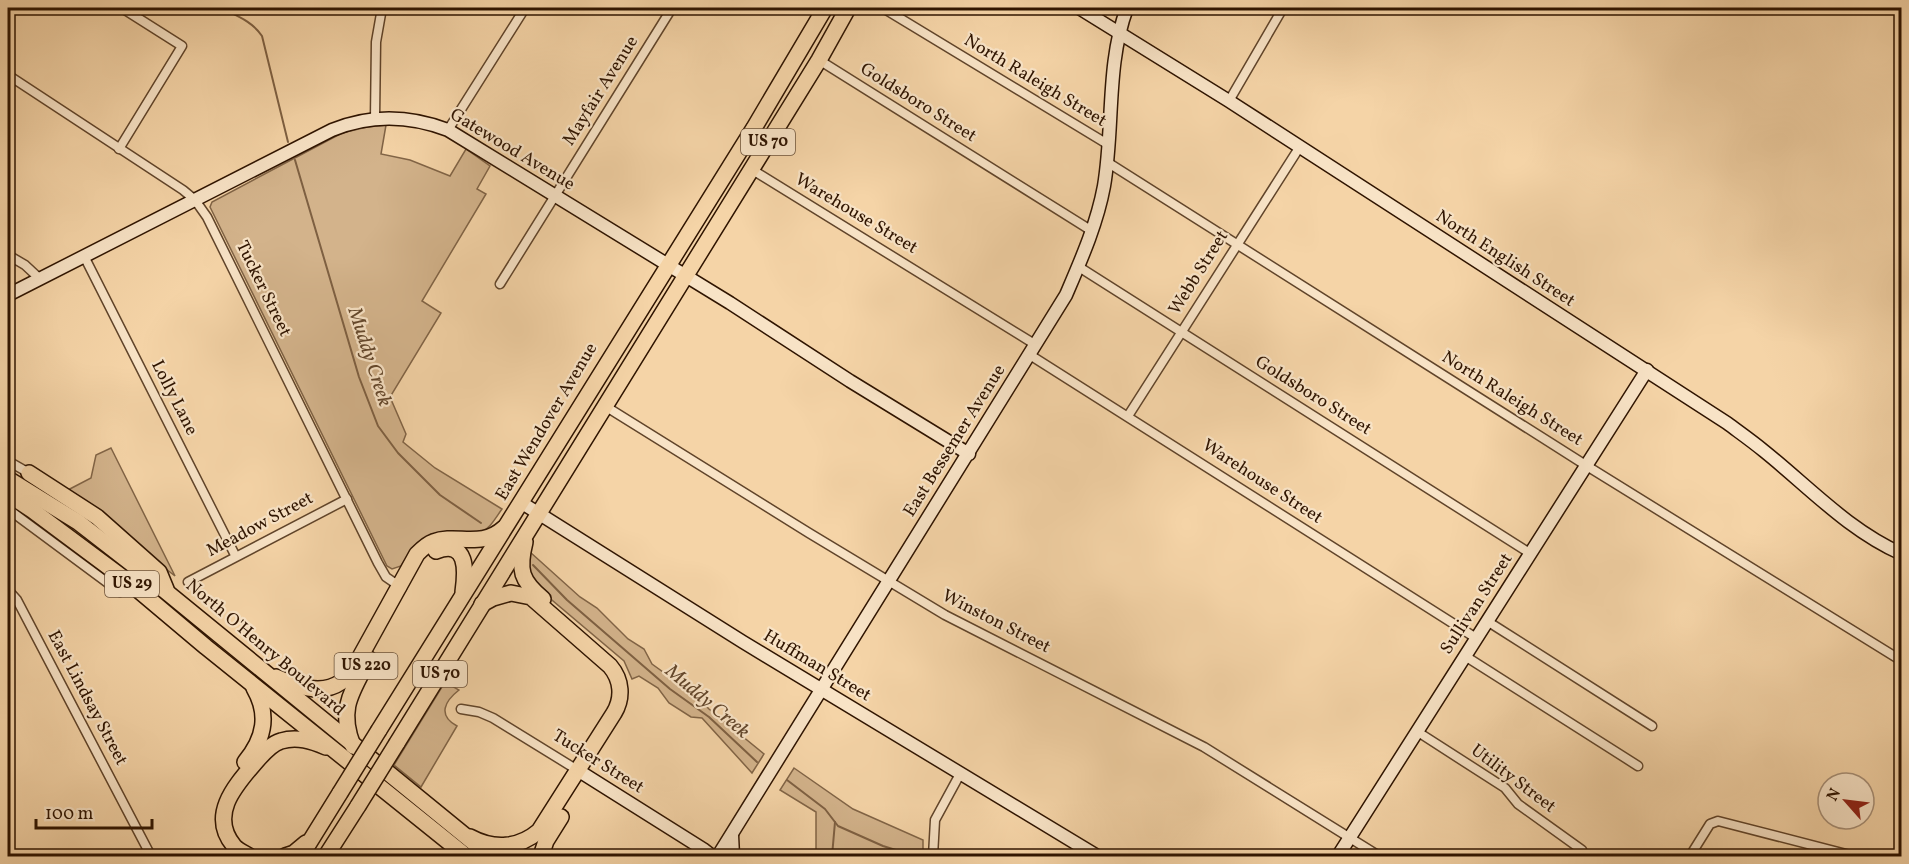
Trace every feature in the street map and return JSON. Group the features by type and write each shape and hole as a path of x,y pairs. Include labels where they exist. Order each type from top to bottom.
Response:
{"highway":[{"name":"East Wendover Avenue","path":"301,856 754,128 825,8"},
{"name":"US 70","path":"326,856 819,60 848,8"},
{"path":"29,473 97,517 159,572 167,592"},
{"name":"North O'Henry Boulevard","path":"8,479 78,522 167,592 489,856"},
{"name":"North O'Henry Boulevard","path":"8,494 115,570 466,856"},
{"path":"263,672 311,689 326,688 342,682 354,668 402,588 417,554 429,543 442,539 470,541 486,538 498,533 508,524"},
{"path":"452,826 474,839 495,844 517,845 529,839 539,831 625,710 629,694 621,666 526,582 521,564 527,530"},
{"name":"US 220","path":"353,746 347,731 345,711 350,695 402,588 424,558 444,548 458,552 465,569 462,598"},
{"path":"482,604 511,593 531,597 614,671 620,691 618,706 546,841 541,856"},
{"path":"228,856 219,838 216,822 217,803 226,784 252,753 260,737 264,720 261,701 250,682"},
{"path":"249,856 234,846 226,832 222,814 228,797 238,781 266,751 279,741 297,739 314,742 336,752"},
{"path":"285,856 294,853 315,835"}],"street":[{"path":"119,148 182,46 122,8"},
{"path":"375,118 376,42 382,8"},
{"path":"448,130 525,8"},
{"name":"Mayfair Avenue","path":"500,284 672,8"},
{"name":"North Raleigh Street","path":"883,8 1109,145"},
{"name":"North English Street","path":"1079,8 1229,101 1727,423 1763,450 1847,522 1886,547 1902,554"},
{"name":"East Bessemer Avenue","path":"718,856 1066,295 1079,267 1101,200 1109,145 1115,60 1119,33 1127,8"},
{"path":"1229,101 1283,8"},
{"name":"Goldsboro Street","path":"819,60 1092,231"},
{"name":"Tucker Street","path":"8,75 195,200 207,217 382,571 392,582 402,588"},
{"name":"Gatewood Avenue","path":"8,295 332,130 375,118 411,119 448,130 969,454"},
{"name":"Webb Street","path":"1128,416 1299,148"},
{"name":"North Raleigh Street","path":"1107,162 1587,466 1902,661"},
{"name":"Warehouse Street","path":"751,169 1033,350 1128,416 1476,638"},
{"path":"8,255 25,265 40,279"},
{"name":"Lolly Lane","path":"84,256 235,555"},
{"name":"Goldsboro Street","path":"1079,267 1531,554"},
{"name":"Sullivan Street","path":"1338,856 1647,370"},
{"name":"Winston Street","path":"605,406 888,582 970,628 1197,742 1379,856"},
{"path":"8,461 29,473"},
{"name":"Meadow Street","path":"189,582 235,555 347,499"},
{"name":"Huffman Street","path":"522,503 823,690 1097,856"},
{"path":"8,509 120,592"},
{"name":"East Lindsay Street","path":"8,590 17,600 152,856"},
{"path":"1487,621 1652,726"},
{"path":"1465,656 1638,765"},
{"name":"Tucker Street","path":"461,709 493,718 712,856"},
{"name":"Utility Street","path":"1418,732 1505,788 1518,804 1582,850 1584,856"},
{"path":"933,856 934,820 960,774"},
{"path":"1690,856 1710,824 1718,821 1854,856"},
{"path":"732,835 733,856"}],"shaded area":[{"path":"386,125 381,154 410,160 450,176 466,149 490,166 477,189 486,194 422,301 441,313 390,397 406,434 403,442 435,468 502,509 484,531 476,534 450,533 432,536 419,543 401,566 392,569 387,566 210,207 212,202 342,133"},
{"path":"111,448 175,576 66,491 91,478 96,455"},
{"path":"530,552 580,597 597,608 628,639 644,649 652,664 695,695 764,754 752,773 702,718 691,717 669,703 658,688 639,676 632,679 624,661 533,584 527,567"},
{"path":"445,682 459,690 445,708 447,717 457,726 421,787 394,765"},
{"path":"794,768 853,809 923,840 923,856 816,856 816,812 780,790"}],"waterway":[{"name":"Muddy Creek","path":"221,8 249,23 262,36 288,142"},
{"name":"Muddy Creek","path":"295,160 359,377 378,426 398,453 440,495 481,523"},
{"name":"Muddy Creek","path":"533,565 567,600 670,689 709,717 757,762"},
{"path":"787,780 825,809 838,826 883,846 915,856"},
{"name":"Muddy Creek","path":"832,856 835,822"}]}
